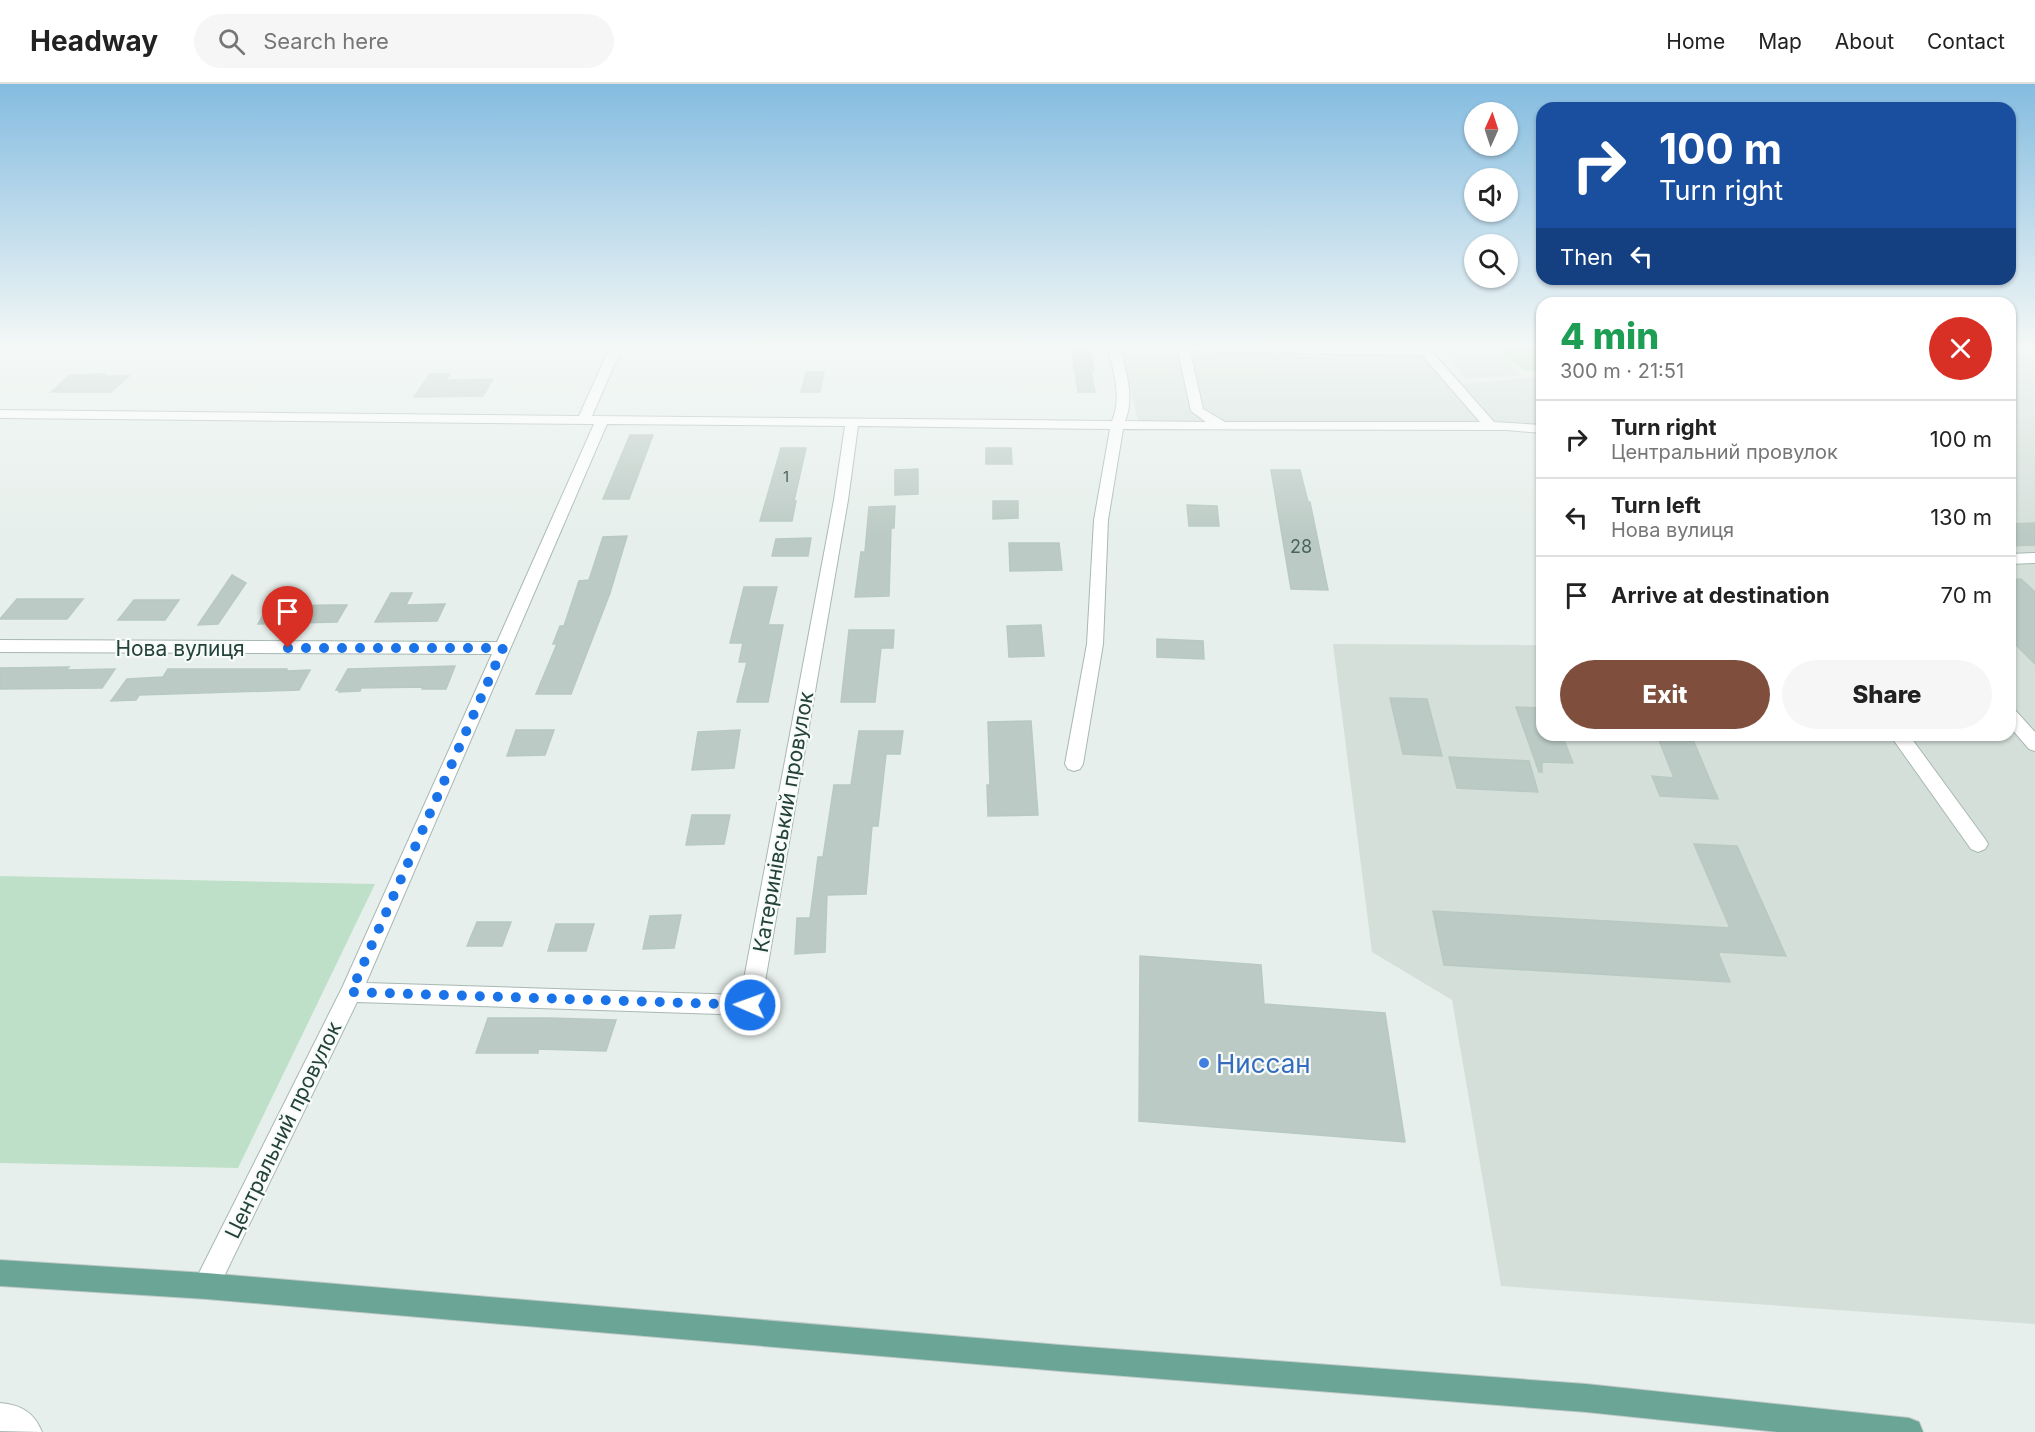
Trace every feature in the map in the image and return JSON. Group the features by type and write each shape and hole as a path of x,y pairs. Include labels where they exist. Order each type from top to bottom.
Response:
{"main road":[{"path":"0,1273 206,1286 1060,1358 1586,1398 1909,1432"}],"street":[{"name":"Центральний провулок","path":"206,1286 351,992 503,648 597,410"},
{"path":"1074,764 1095,644 1101,520 1117,424 1123,410"},
{"path":"1197,410 1221,425"},
{"path":"1476,410 1490,426"},
{"path":"0,414 594,418 852,423 1490,426 1536,429"},
{"name":"Катеринівський провулок","path":"351,992 750,1005 841,500 852,423"},
{"path":"2016,559 2035,558"},
{"name":"Нова вулиця","path":"0,646 503,648"},
{"path":"2016,722 2035,744"},
{"path":"1903,741 1978,844"}],"shaded area":[{"path":"1135,410 1536,410 1536,430 1515,424 1138,421"},
{"path":"2016,410 2035,410 2035,1324 1501,1286 1452,1000 1372,952 1333,644 1536,645 1536,741 2016,741"}],"green space":[{"path":"0,876 375,884 238,1168 0,1163"}],"building":[{"path":"630,435 653,435 629,499 603,499"},
{"path":"781,448 806,448 794,501 796,501 792,521 760,521"},
{"path":"986,448 1011,448 1012,464 986,464"},
{"path":"918,469 918,494 895,495 895,470"},
{"path":"1271,470 1300,470 1308,502 1310,502 1328,590 1291,589"},
{"path":"993,501 1018,501 1018,518 993,519"},
{"path":"1187,505 1217,506 1219,526 1189,526"},
{"path":"895,506 894,528 891,528 889,596 855,597 861,552 865,552 869,507"},
{"path":"2035,523 2035,545 2016,546 2016,524"},
{"path":"627,536 610,593 571,694 536,694 557,644 553,644 560,626 564,626 579,581 589,580 603,537"},
{"path":"811,538 808,556 772,556 776,539"},
{"path":"1009,543 1059,543 1062,570 1010,571"},
{"path":"232,575 246,583 218,624 198,625"},
{"path":"2016,579 2021,579 2035,592 2035,664 2016,645"},
{"path":"744,587 777,587 768,625 783,625 768,702 737,702 747,662 739,662 743,643 730,643"},
{"path":"391,593 412,593 406,605 445,604 437,621 375,622"},
{"path":"17,599 83,599 67,619 0,619"},
{"path":"134,600 179,600 165,620 118,620"},
{"path":"347,605 337,622 258,624 268,606"},
{"path":"1041,625 1044,656 1009,657 1007,626"},
{"path":"849,630 894,630 893,648 881,648 875,702 841,702"},
{"path":"1157,639 1203,641 1204,659 1157,657"},
{"path":"455,666 446,689 422,689 423,687 361,688 360,691 339,692 336,690 348,669"},
{"path":"69,667 66,670 115,669 102,688 0,689 0,668"},
{"path":"168,669 310,670 299,690 139,695 136,700 111,701 127,679 163,677"},
{"path":"1390,698 1427,699 1442,756 1403,754"},
{"path":"1516,707 1536,708 1536,741 1564,741 1573,763 1542,762 1542,772 1539,772"},
{"path":"1031,721 1038,815 988,816 987,785 990,785 988,722"},
{"path":"516,730 554,730 545,755 507,756"},
{"path":"740,730 734,768 692,770 698,732"},
{"path":"859,731 903,731 900,754 886,754 878,826 872,826 866,894 827,895 825,952 795,954 797,918 810,918 818,857 823,857 834,785 851,785"},
{"path":"1659,741 1694,741 1718,799 1660,796 1652,776 1674,778"},
{"path":"1449,757 1529,761 1538,792 1457,788"},
{"path":"692,815 730,815 724,844 686,845"},
{"path":"1694,844 1737,846 1786,956 1718,952 1730,982 1444,965 1433,911 1730,928"},
{"path":"681,915 674,948 643,949 650,916"},
{"path":"477,922 511,922 502,946 467,946"},
{"path":"556,924 594,924 586,951 548,951"},
{"path":"1140,956 1261,965 1264,1004 1385,1013 1405,1142 1139,1121"},
{"path":"488,1018 616,1020 606,1051 538,1049 538,1053 476,1053"}],"place":[{"name":"Ниссан","path":"1204,1063"}],"route":[{"path":"288,648 503,648 351,992 750,1005"}]}
